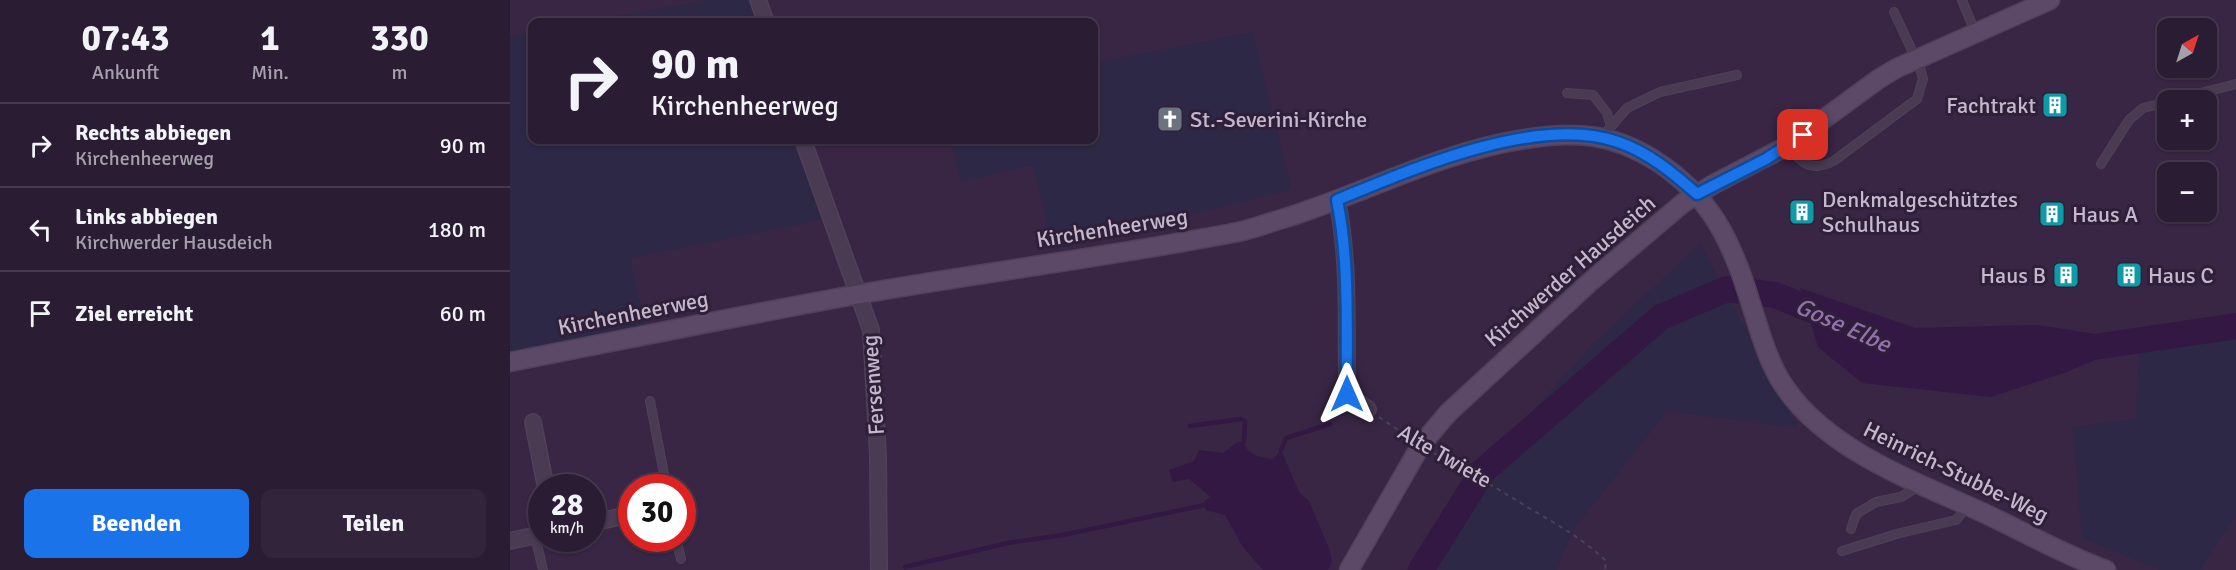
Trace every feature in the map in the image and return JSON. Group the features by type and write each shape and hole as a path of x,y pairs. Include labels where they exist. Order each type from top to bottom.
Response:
{"main road":[{"name":"Kirchwerder Hausdeich","path":"1350,570 1421,446 1448,413 1590,282 1697,194 1787,146 1880,78 1975,32 2049,0"},
{"name":"Kirchenheerweg","path":"510,362 859,294 1243,231 1337,200 1419,168 1479,148 1521,139 1606,132 1619,142 1656,161 1697,194"},
{"name":"Heinrich-Stubbe-Weg","path":"1697,194 1720,226 1743,280 1760,337 1782,382 1818,424 1878,464 2106,570"}],"street":[{"path":"758,0 765,18"},
{"name":"Fersenweg","path":"804,144 870,330 873,348 878,456 879,570"},
{"path":"1337,200 1343,229 1347,394 1368,409"},
{"path":"533,422 543,474"},
{"path":"510,541 528,537"}],"lane":[{"path":"1962,0 1975,32"},
{"path":"1787,146 1802,161 1815,167 1828,165 1917,99 1923,79 1917,59 1894,12"},
{"path":"1606,132 1627,108 1660,92 1737,75"},
{"path":"2213,90 2236,84"},
{"path":"1567,93 1593,95 1606,114 1606,132"},
{"path":"2101,164 2129,120 2143,108 2157,104"},
{"path":"650,401 664,474"},
{"path":"1851,529 1856,514 1876,502 1901,497 1921,484"},
{"path":"1842,551 1900,533 1956,520 1968,506"},
{"path":"540,552 543,570"},
{"path":"679,552 681,560"}],"path":[{"name":"Alte Twiete","path":"1368,409 1421,446 1494,484 1562,526 1591,546 1606,561 1605,570"}],"shaded area":[{"path":"708,0 752,0 760,18 608,18"},
{"path":"1253,32 1291,189 1054,250 1033,165 961,182 951,144 1098,144 1098,62"},
{"path":"528,33 528,144 798,144 829,218 630,258 645,328 510,354 510,36"},
{"path":"1700,244 1798,428 1667,411 1575,527 1556,570 1407,570 1452,501 1592,345"},
{"path":"2236,312 2236,515 2200,570 2161,570 2082,538 2073,427 2136,419 2140,334 2219,318"}],"water":[{"path":"1800,288 1915,328 2037,325 2108,336 2116,351 2067,372 1991,397 1862,383 1818,347"},
{"path":"1244,441 1248,450 1258,456 1273,459 1281,450 1299,492 1309,501 1330,551 1332,562 1328,570 1263,570 1243,547 1225,515 1206,510 1204,501 1211,497 1189,479 1173,482 1169,470 1194,461 1199,450 1223,453 1236,443"}],"waterway":[{"name":"Gose Elbe","path":"1421,570 1483,471 1661,317 1727,289 1775,295 1837,320"},
{"name":"Gose Elbe","path":"2080,349 2236,326"},
{"path":"1190,426 1241,419 1245,421 1244,441"},
{"path":"1281,450 1286,438 1330,424"},
{"path":"905,567 1008,543 1063,535 1205,505"}],"place":[{"name":"Fachtrakt","path":"2055,105"},
{"name":"St.-Severini-Kirche","path":"1170,119"},
{"name":"Denkmalgeschütztes Schulhaus","path":"1802,212"},
{"name":"Haus A","path":"2052,214"},
{"name":"Haus B","path":"2066,275"},
{"name":"Haus C","path":"2129,275"}],"route":[{"path":"1347,394 1343,229 1337,200 1419,168 1479,148 1521,139 1580,134 1602,137 1636,150 1676,175 1697,194 1766,159 1803,135"}]}
